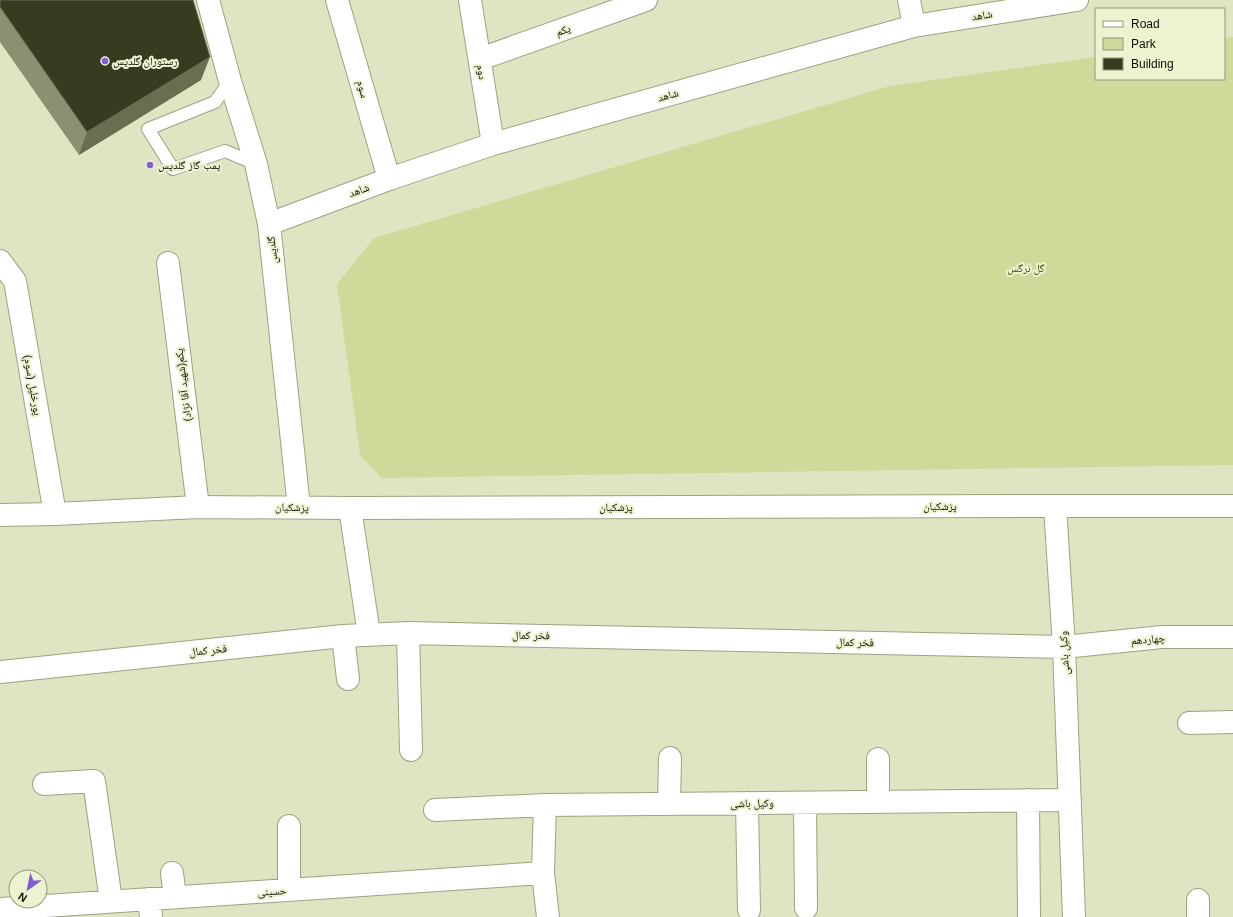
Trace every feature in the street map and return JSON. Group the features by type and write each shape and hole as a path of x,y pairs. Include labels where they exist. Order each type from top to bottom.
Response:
{"street":[{"name":"گلدیس","path":"208,0 230,81 256,164 269,224 299,507"},
{"name":"سوم","path":"337,0 389,179"},
{"name":"دوم","path":"470,0 493,144"},
{"name":"یکم","path":"480,59 646,0"},
{"path":"909,0 914,26"},
{"name":"شاهد","path":"269,224 389,179 493,144 914,26 1077,0"},
{"name":"پورخلیل (سوم)","path":"0,261 15,281 55,514"},
{"name":"یکم(شهید آقا نژاد)","path":"168,263 198,507"},
{"name":"وکیل باشی","path":"1055,506 1064,647 1074,917"},
{"name":"پزشکیان","path":"0,515 55,514 198,507 1233,506"},
{"path":"350,508 369,634"},
{"path":"408,633 411,750"},
{"name":"فخر کمال","path":"0,672 343,636 408,633 1064,647"},
{"path":"343,636 348,679"},
{"name":"چهاردهم","path":"1064,647 1162,637 1233,637"},
{"path":"1189,723 1233,722"},
{"path":"669,804 670,758"},
{"path":"878,759 878,802"},
{"path":"44,784 94,781 111,902"},
{"path":"1028,800 1029,917"},
{"name":"وکیل باشی","path":"435,810 545,805 1070,800"},
{"path":"747,803 749,910"},
{"path":"805,803 806,908"},
{"path":"545,805 543,873 548,917"},
{"path":"288,890 289,826"},
{"path":"172,873 175,897"},
{"name":"حسینی","path":"0,909 111,902 150,908 175,897 543,873"}],"lane":[{"path":"230,81 215,102 148,128 173,169 225,151 256,164"}],"green space":[{"name":"گل نرگس","path":"1233,37 1233,465 382,478 360,455 337,284 374,238 890,86 1095,57 1095,80 1225,80 1225,38"}],"building":[{"name":"رستوران گلدیس","path":"0,0 193,0 210,57 87,132 0,7"}],"place":[{"name":"رستوران گلدیس","path":"105,61"},
{"name":"پمب گاز گلدیس","path":"150,165"}]}
